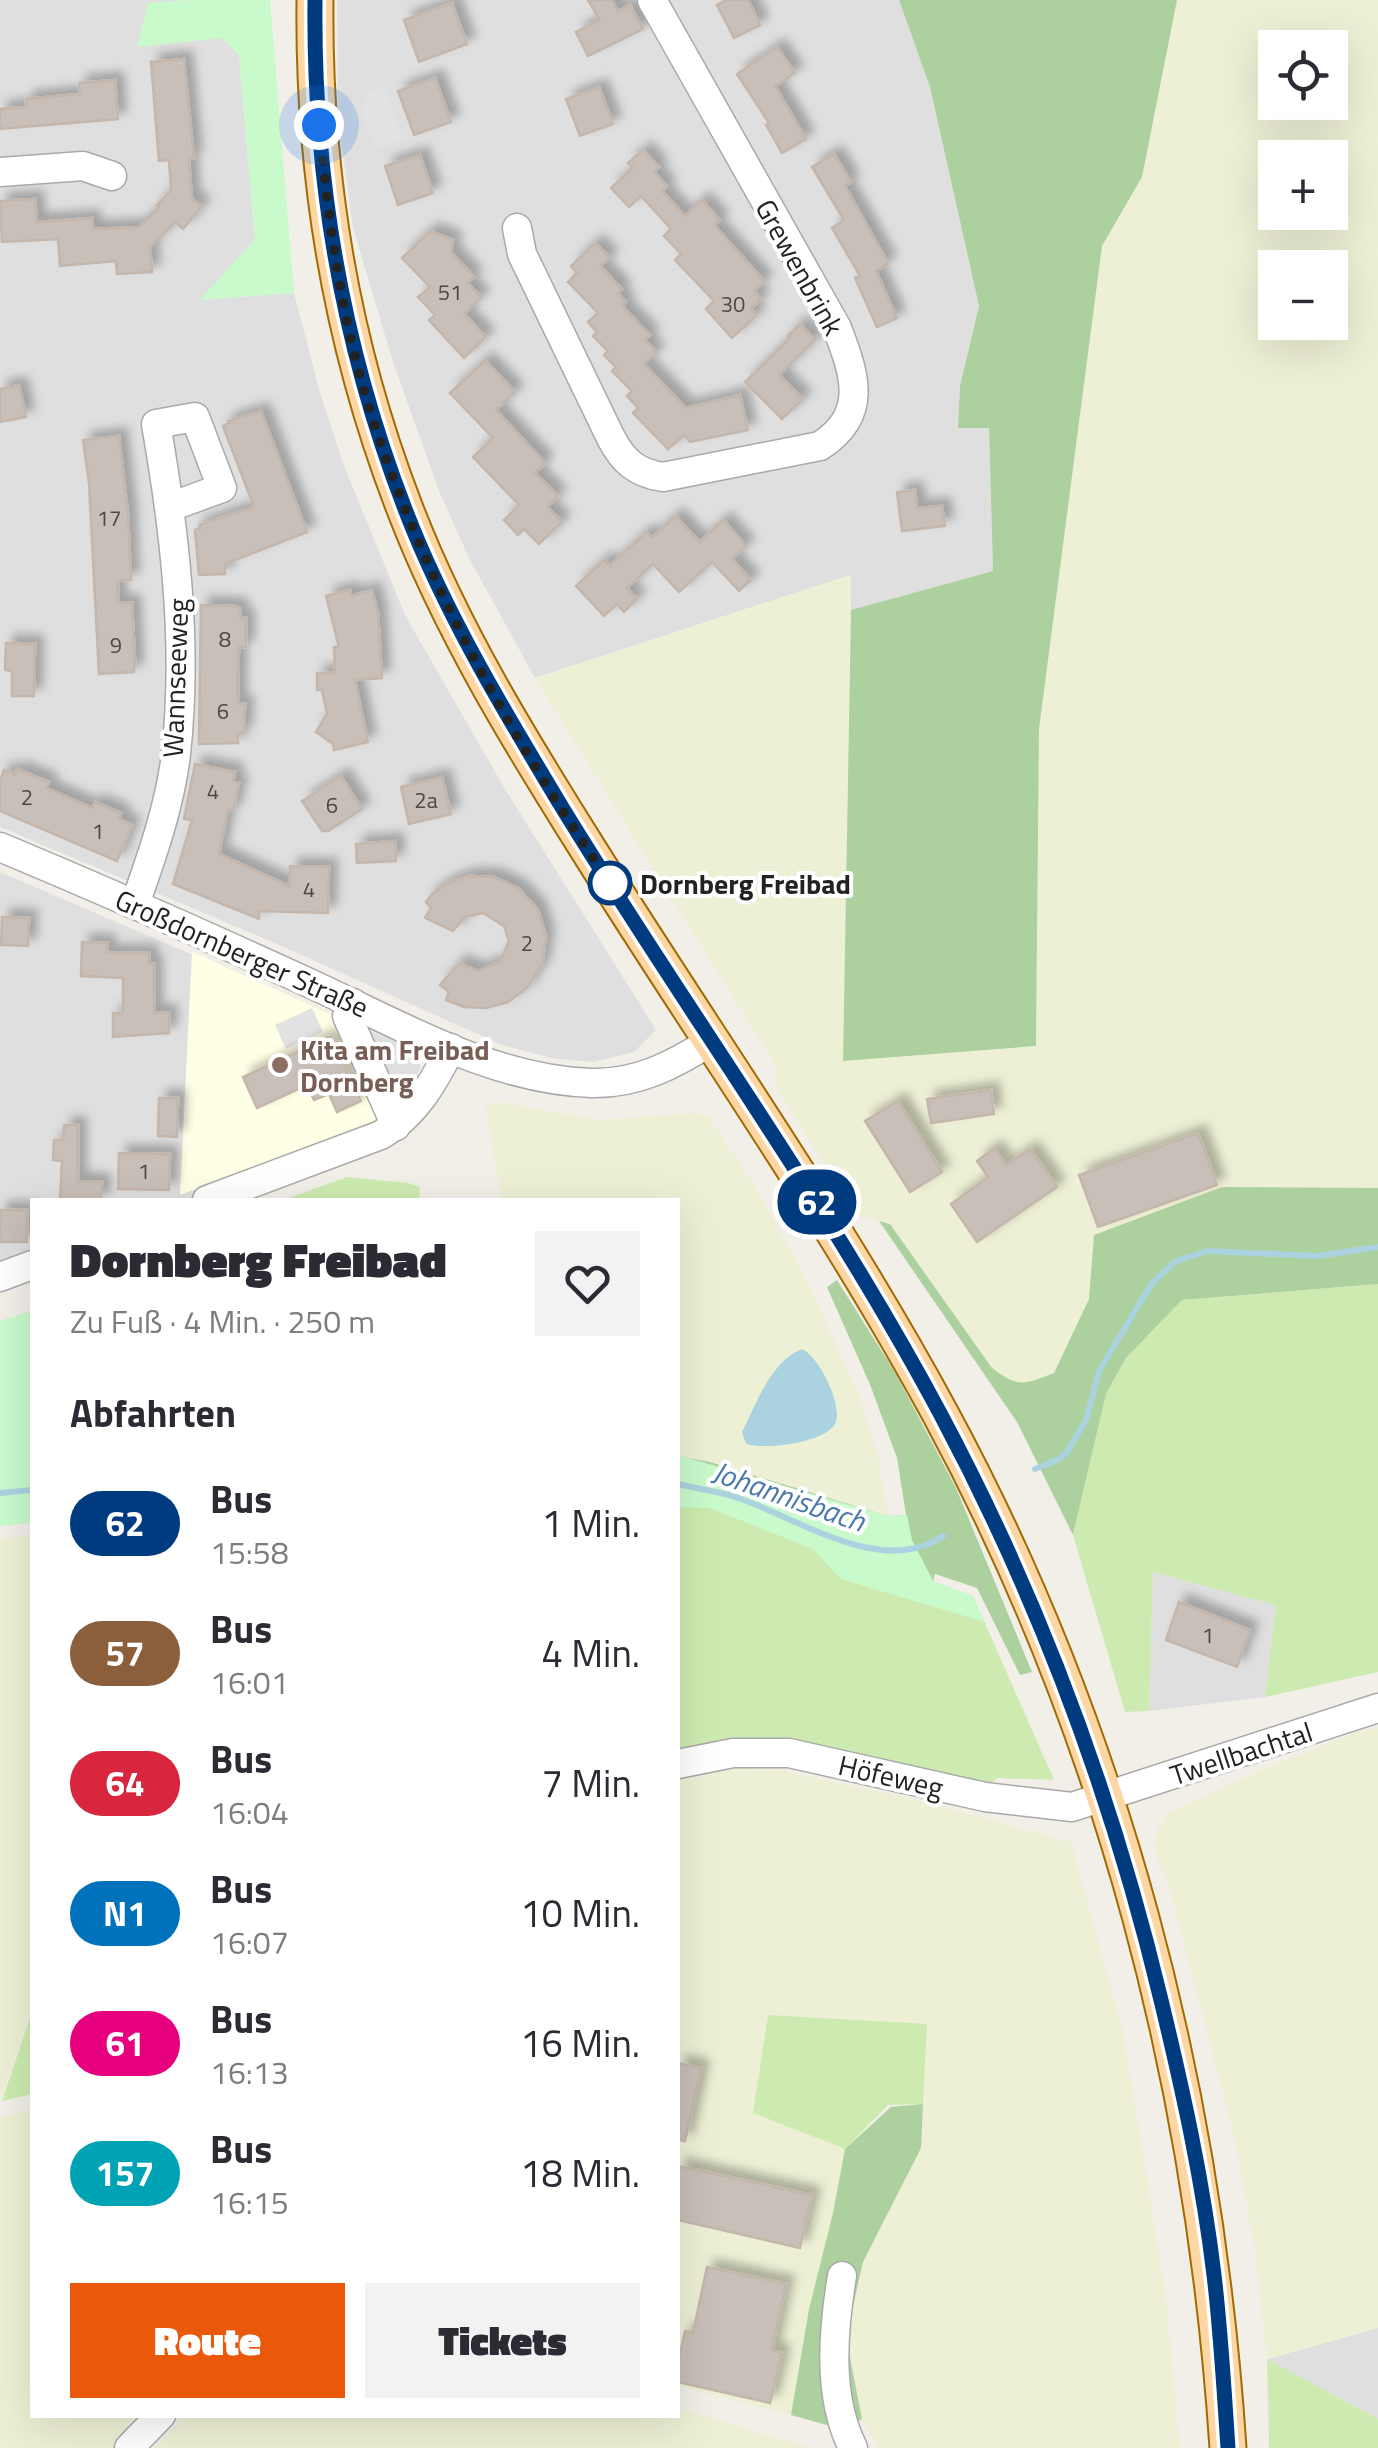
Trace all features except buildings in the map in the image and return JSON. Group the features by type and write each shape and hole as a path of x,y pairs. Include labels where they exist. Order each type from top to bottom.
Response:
{"main road":[{"path":"315,0 319,125 333,250 361,378 406,514 444,600 524,744 796,1167 951,1434 1056,1658 1144,1932 1194,2144 1214,2268 1228,2448"}],"street":[{"name":"Grewenbrink","path":"517,228 522,254 610,438 628,464 646,474 680,473 820,446 846,424 854,407 853,386 850,363 836,328 652,0"},
{"path":"0,172 82,166 112,176"},
{"name":"Wannseeweg","path":"135,904 155,846 175,758 178,584 170,507"},
{"name":"Großdornberger Straße","path":"0,846 499,1067 546,1077 621,1082 656,1072 712,1040"},
{"path":"353,1003 347,1016 396,1126"},
{"path":"212,1198 396,1126 426,1094 451,1048"},
{"path":"0,1277 30,1265"},
{"name":"Twellbachtal","path":"1104,1798 1378,1708"},
{"name":"Höfeweg","path":"680,1764 733,1753 789,1753 1040,1806 1072,1807 1104,1798"},
{"path":"842,2276 833,2354 838,2396 853,2448"},
{"path":"129,2448 157,2418"}],"shaded area":[{"path":"0,0 188,0 148,3 222,38 239,55 255,240 201,300 294,293 344,466 406,617 505,789 656,1030 634,1052 593,1062 551,1058 502,1045 275,943 0,827"},
{"path":"337,0 899,0 930,87 979,306 960,386 959,428 989,427 993,571 851,610 850,575 535,678 469,558 439,491 393,362 353,228 338,117"},
{"path":"1177,0 1378,0 1378,1188 1222,1187 1089,1299 1054,1373 1023,1385 1011,1382 992,1368 890,1224 856,1215 773,1082 777,1068 535,678 851,575 843,1061 1036,1046 1039,729 1102,246 1142,176"},
{"path":"385,87 404,139 375,149 361,111 365,94"},
{"path":"0,872 410,1048 420,1057 420,1069 410,1090 366,1132 191,1198 30,1198 30,1257 0,1268"},
{"name":"Kita am Freibad Dornberg","path":"192,952 357,1026 391,1104 371,1123 180,1195"},
{"path":"312,1008 323,1032 286,1049 275,1025"},
{"path":"500,1102 598,1120 693,1113 708,1116 753,1183 808,1283 858,1393 878,1456 888,1516 680,1456 680,1198 502,1198 485,1104"},
{"path":"30,1535 30,2018 0,2101 0,1538"},
{"path":"1153,1572 1277,1605 1265,1697 1149,1711"},
{"path":"1378,1728 1378,2328 1267,2359 1255,2250 1233,2131 1155,1841 1158,1827 1170,1812 1261,1770 1357,1732"},
{"path":"727,1765 783,1771 914,1799 1071,1842 1123,2033 1166,2296 1180,2448 878,2448 862,2419 846,2338 863,2262 921,2148 927,2024 754,2113 845,2149 809,2310 791,2415 680,2387 680,1777"},
{"path":"30,2110 30,2418 147,2418 118,2448 0,2448 0,2118"},
{"path":"1378,2328 1378,2419 1267,2359"},
{"path":"680,2409 811,2448 155,2448 183,2418 680,2418"}],"green space":[{"path":"270,0 294,293 200,300 255,239 239,55 222,38 137,47 148,3"},
{"path":"899,0 1177,0 1142,177 1102,246 1039,729 1036,1046 843,1061 851,610 993,571 989,428 958,428 960,386 979,306 930,87"},
{"path":"347,1177 420,1187 419,1198 289,1198"},
{"path":"1222,1187 1378,1188 1378,1284 1182,1300 1126,1358 1106,1394 1073,1535 1017,1422 879,1221 890,1224 992,1368 1015,1382 1028,1382 1054,1373 1089,1299 1094,1235"},
{"path":"837,1280 896,1374 956,1488 1032,1672 1020,1675 977,1588 935,1574 933,1582 814,1548 680,1457 710,1462 888,1516 906,1515 897,1458 827,1287"},
{"path":"1378,1284 1378,1672 1265,1697 1276,1605 1153,1572 1149,1711 1125,1712 1073,1535 1106,1394 1126,1358 1182,1300"},
{"path":"30,1311 30,1523 0,1526 0,1321"},
{"path":"680,1456 888,1516 907,1515 912,1540 933,1581 973,1596 985,1622 841,1579 813,1549 710,1508 680,1507"},
{"path":"680,1498 712,1504 973,1596 1054,1780 997,1778 989,1785 680,1752"},
{"path":"768,2015 927,2024 923,2104 888,2105 845,2149 753,2113"},
{"path":"30,2018 30,2094 2,2101"},
{"path":"923,2104 921,2148 863,2262 846,2337 862,2419 841,2429 791,2415 809,2309 845,2149 891,2107"},
{"path":"1267,2359 1378,2419 1378,2448 1269,2448"}],"water":[{"path":"802,1349 816,1361 828,1383 836,1406 835,1424 819,1436 794,1443 746,1444 742,1432 773,1373"}],"waterway":[{"name":"Johannisbach","path":"1035,1469 1067,1452 1086,1420 1099,1371 1152,1283 1176,1261 1207,1251 1317,1256 1378,1247"},
{"name":"Johannisbach","path":"680,1484 738,1498 867,1548 894,1551 919,1547 943,1536"},
{"name":"Johannisbach","path":"0,1493 30,1490"}],"bus line":[{"name":"62","path":"315,0 319,125 328,223 340,284 361,378 385,454 406,514 444,600 524,744 668,975 796,1167 920,1376 1026,1588 1056,1658 1121,1845 1182,2088 1214,2268 1228,2448"}],"place":[{"name":"Dornberg Freibad","path":"610,883"},
{"name":"Kita am Freibad Dornberg","path":"280,1065"}],"route":[{"path":"319,125 328,223 346,315 361,378 406,514 444,600 483,671 610,883"}]}
